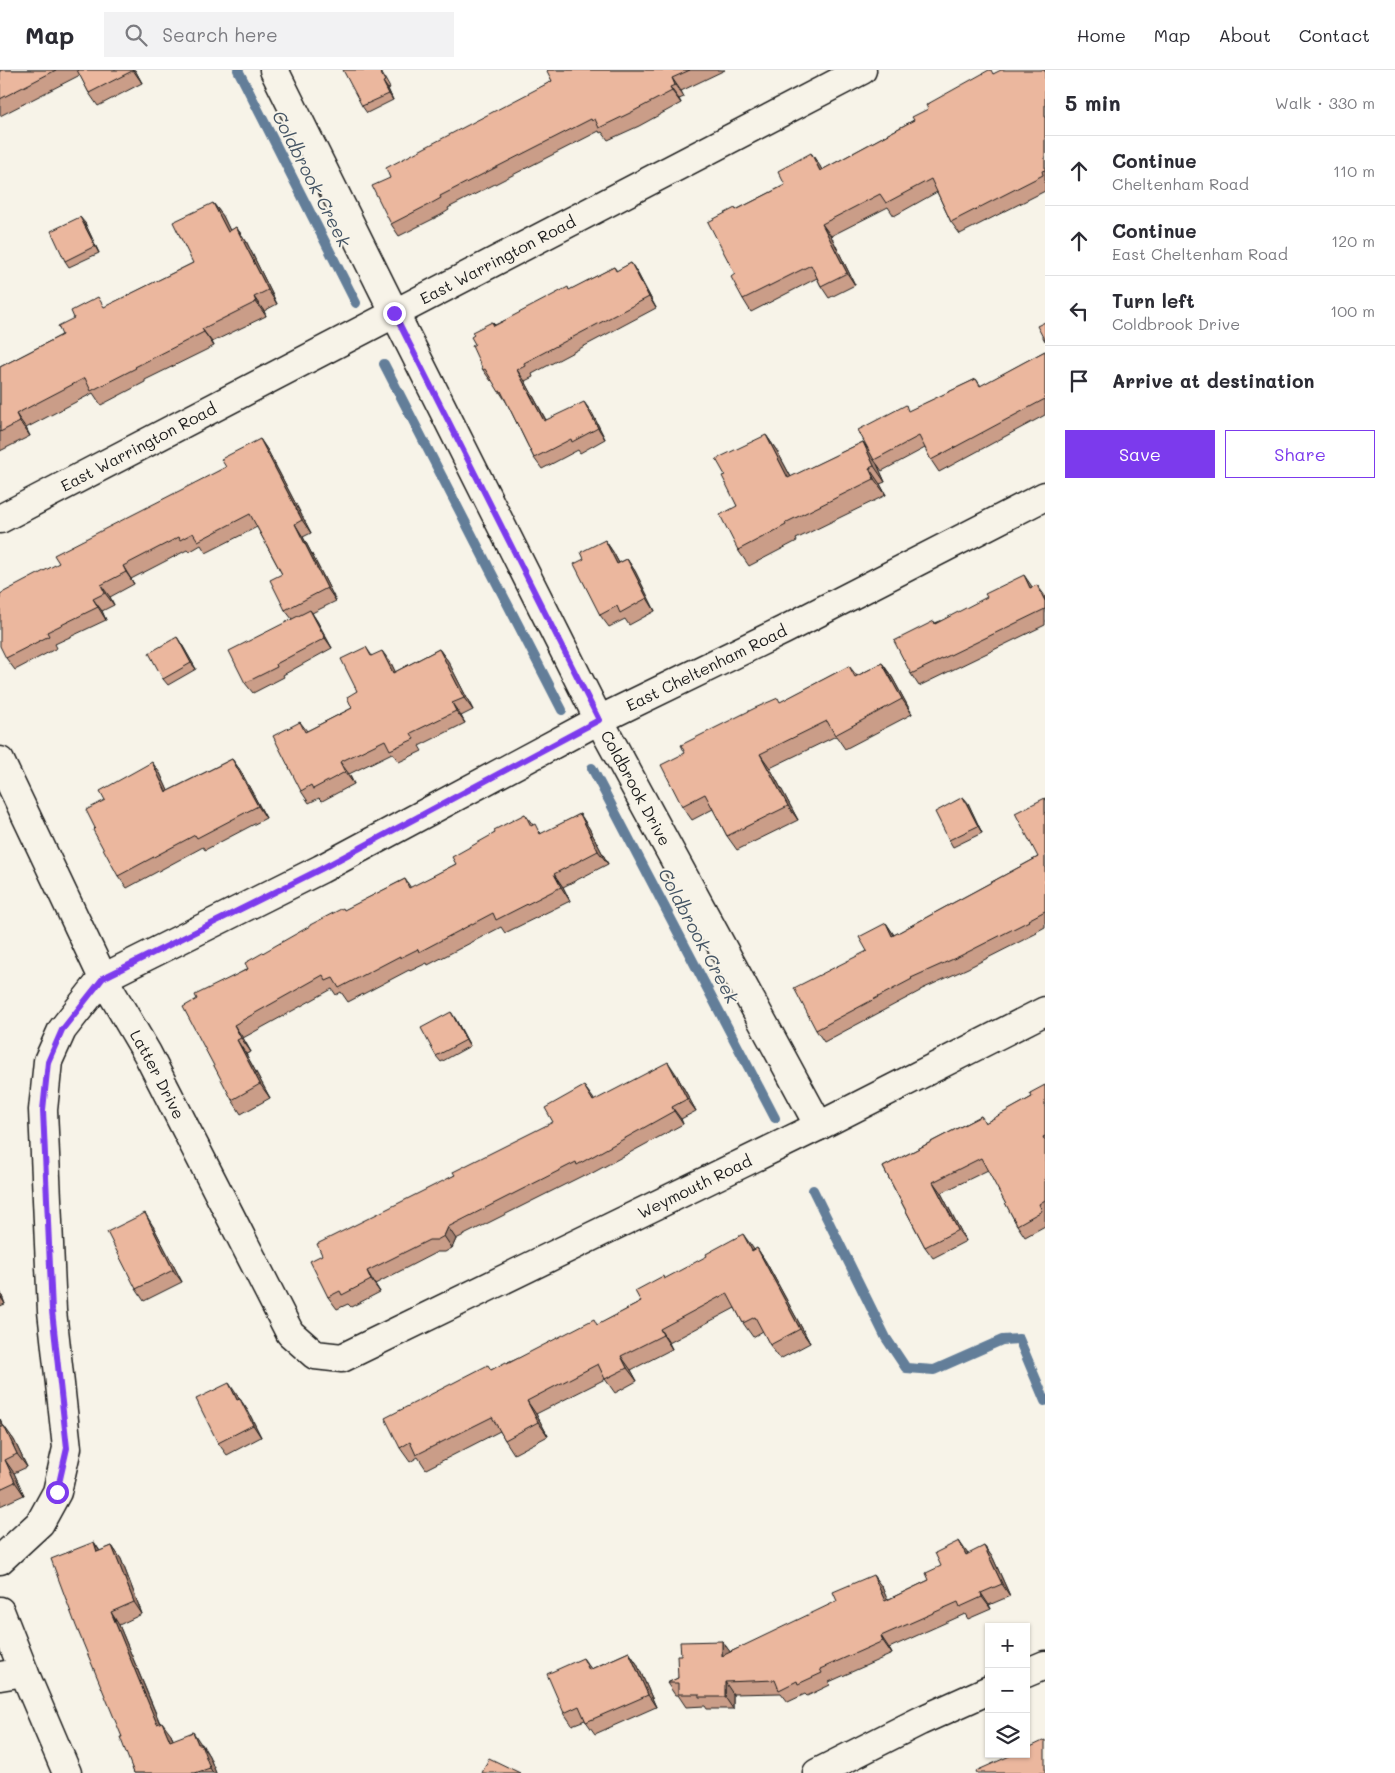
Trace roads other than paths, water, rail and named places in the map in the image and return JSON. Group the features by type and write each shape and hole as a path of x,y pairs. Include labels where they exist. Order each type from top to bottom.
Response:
{"street":[{"name":"Coldbrook Drive","path":"274,70 599,720 819,1126"},
{"name":"East Warrington Road","path":"0,519 862,70"},
{"name":"East Cheltenham Road","path":"103,978 321,869 599,720 784,630 1045,496"},
{"name":"Latter Drive","path":"0,761 103,978 147,1054 290,1333 314,1355 342,1358"},
{"path":"0,1560 40,1523 57,1492 67,1448 52,1311 43,1110 48,1062 62,1030 103,978"},
{"name":"Weymouth Road","path":"342,1358 819,1126 1045,1011"},
{"path":"0,1611 12,1674 67,1773"},
{"path":"1030,1671 1045,1665"},
{"path":"818,1773 859,1751 985,1692"}],"waterway":[{"name":"Coldbrook Creek","path":"238,70 356,303"},
{"name":"Coldbrook Creek","path":"384,364 562,710"},
{"name":"Coldbrook Creek","path":"592,768 775,1118"},
{"name":"Coldbrook Creek","path":"813,1190 886,1338 906,1368 934,1370 1002,1340 1019,1339 1045,1401"}]}
